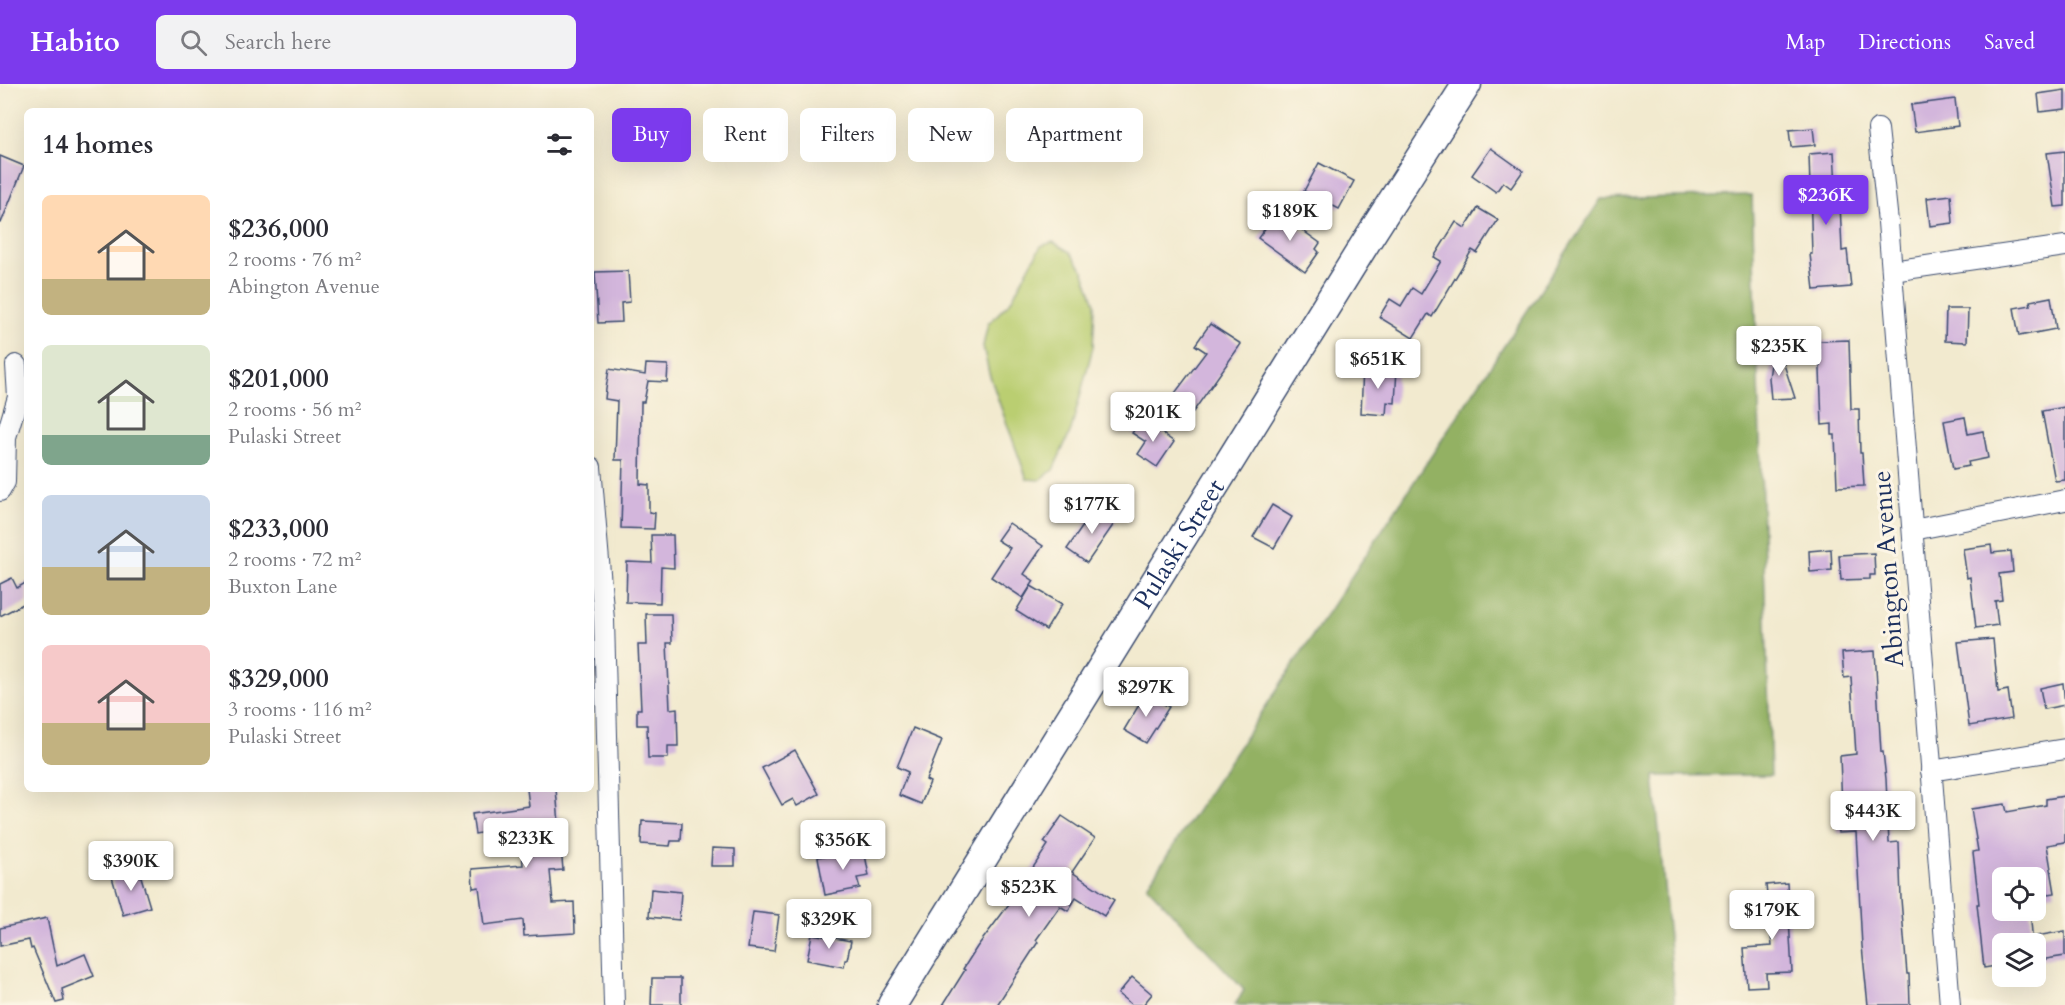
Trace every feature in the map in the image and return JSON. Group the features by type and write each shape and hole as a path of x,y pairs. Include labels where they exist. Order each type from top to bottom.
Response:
{"main road":[{"name":"Pulaski Street","path":"892,1005 1368,239 1467,84"}],"street":[{"name":"Abington Avenue","path":"1878,129 1892,271 1950,1005"},
{"path":"1892,271 2065,246"},
{"path":"0,491 5,482 6,437 18,397 16,365"},
{"path":"1912,530 2065,500"},
{"path":"594,502 604,620 614,1005"},
{"path":"1931,771 2065,749"}],"green space":[{"path":"1752,195 1771,775 1654,776 1675,1005 1235,1005 1244,990 1147,886 1601,199"},
{"path":"1053,242 1070,252 1083,270 1095,303 1093,347 1071,430 1053,470 1040,480 1027,479 989,373 983,346 988,324 1010,302 1041,246"}],"building":[{"path":"2065,90 2065,109 2040,112 2038,94"},
{"path":"1955,99 1958,126 1915,132 1911,105"},
{"path":"1813,128 1815,145 1791,147 1789,130"},
{"path":"1491,148 1523,171 1511,188 1503,182 1496,192 1472,175"},
{"path":"2065,151 2065,206 2055,207 2047,153"},
{"path":"1834,152 1837,203 1840,203 1842,251 1847,250 1851,287 1814,290 1810,254 1812,254 1809,154"},
{"path":"0,156 24,166 1,223 0,223"},
{"path":"1319,163 1354,181 1339,209 1304,191"},
{"path":"1951,195 1953,223 1930,226 1927,198"},
{"path":"1478,208 1498,220 1477,253 1472,250 1432,317 1428,314 1413,338 1379,317 1390,299 1401,306 1412,288 1421,294 1441,261 1434,257 1456,222 1465,228"},
{"path":"1277,212 1320,243 1316,249 1319,252 1305,272 1258,238"},
{"path":"628,271 630,302 621,303 622,322 598,323 595,272"},
{"path":"2051,297 2056,329 2019,336 2014,308 2031,305 2030,301"},
{"path":"1946,309 1968,309 1967,342 1945,341"},
{"path":"1210,324 1241,344 1193,412 1172,397 1206,352 1195,345"},
{"path":"1775,337 1795,398 1771,399 1769,378"},
{"path":"1849,340 1851,409 1859,409 1860,453 1862,453 1864,486 1837,487 1835,435 1832,435 1832,424 1822,425 1819,341"},
{"path":"646,364 668,365 667,382 648,381 644,402 641,402 640,484 649,485 649,512 655,513 654,529 621,528 623,460 615,460 617,401 605,399 609,369 645,375"},
{"path":"1363,367 1397,369 1395,403 1387,402 1386,415 1361,413"},
{"path":"2065,407 2065,480 2055,481 2042,411"},
{"path":"1965,417 1968,434 1983,431 1988,458 1968,462 1969,466 1953,469 1944,421"},
{"path":"1142,419 1174,442 1157,467 1138,454 1146,442 1132,433"},
{"path":"1272,505 1292,517 1274,548 1253,537"},
{"path":"1096,507 1116,521 1087,563 1067,549"},
{"path":"1009,523 1043,546 1024,574 1034,581 1023,598 991,577 1010,548 997,540"},
{"path":"651,535 673,535 674,568 661,567 660,603 626,602 627,562 652,563"},
{"path":"1991,545 1992,553 2011,551 2013,572 1999,574 2002,600 1995,601 1998,625 1976,628 1970,577 1967,578 1963,549"},
{"path":"1831,549 1832,570 1810,572 1809,551"},
{"path":"1874,553 1875,575 1870,575 1870,579 1841,580 1839,555"},
{"path":"12,578 17,588 24,584 24,604 0,616 0,584"},
{"path":"1031,586 1062,604 1046,630 1016,611"},
{"path":"646,614 671,614 672,643 667,643 670,709 677,708 678,746 668,746 668,758 648,758 647,725 637,725 637,709 641,709 638,645 647,645"},
{"path":"1993,639 1998,692 2008,690 2012,719 1969,726 1958,642"},
{"path":"1875,651 1889,843 1899,842 1901,899 1910,1005 1868,1005 1862,946 1856,832 1838,833 1836,807 1842,807 1840,756 1856,754 1851,677 1844,678 1842,653"},
{"path":"2063,683 2065,705 2044,709 2040,688"},
{"path":"1146,693 1169,707 1146,743 1124,730"},
{"path":"913,728 942,740 926,780 930,782 921,804 899,795 908,772 897,767"},
{"path":"795,750 819,794 797,806 793,799 782,805 762,768"},
{"path":"527,792 556,792 563,870 550,871 553,903 574,902 575,933 524,936 523,920 484,925 479,887 473,888 472,869 523,865 520,826 475,834 472,814 529,806"},
{"path":"2065,796 2065,842 2047,845 2055,893 2046,894 2046,867 1992,867 1992,921 2031,921 2032,933 1992,933 1992,967 1984,968 1973,852 1978,851 1971,809 2005,804 2007,812 2046,805 2046,799"},
{"path":"1062,816 1095,838 1072,872 1114,900 1104,916 1076,898 1068,911 1060,906 1036,940 1038,942 997,1005 943,1005 977,947 1048,845 1044,842"},
{"path":"642,821 682,823 681,841 671,841 670,846 641,844"},
{"path":"712,848 735,849 735,866 711,866"},
{"path":"864,849 869,876 857,878 860,888 825,895 818,857"},
{"path":"139,870 150,907 123,915 112,877"},
{"path":"1787,883 1792,972 1766,973 1767,986 1747,987 1744,948 1772,946 1766,885"},
{"path":"651,889 681,892 679,920 649,917"},
{"path":"753,912 779,915 774,951 748,948"},
{"path":"47,918 57,966 85,954 94,976 62,989 64,1001 56,1003 29,940 0,946 0,928"},
{"path":"2065,931 2065,956 2046,959 2046,934"},
{"path":"812,934 851,941 844,967 807,960"},
{"path":"1132,977 1152,994 1143,1005 1132,1005 1118,994"},
{"path":"652,978 681,978 681,1005 651,1005"}]}
